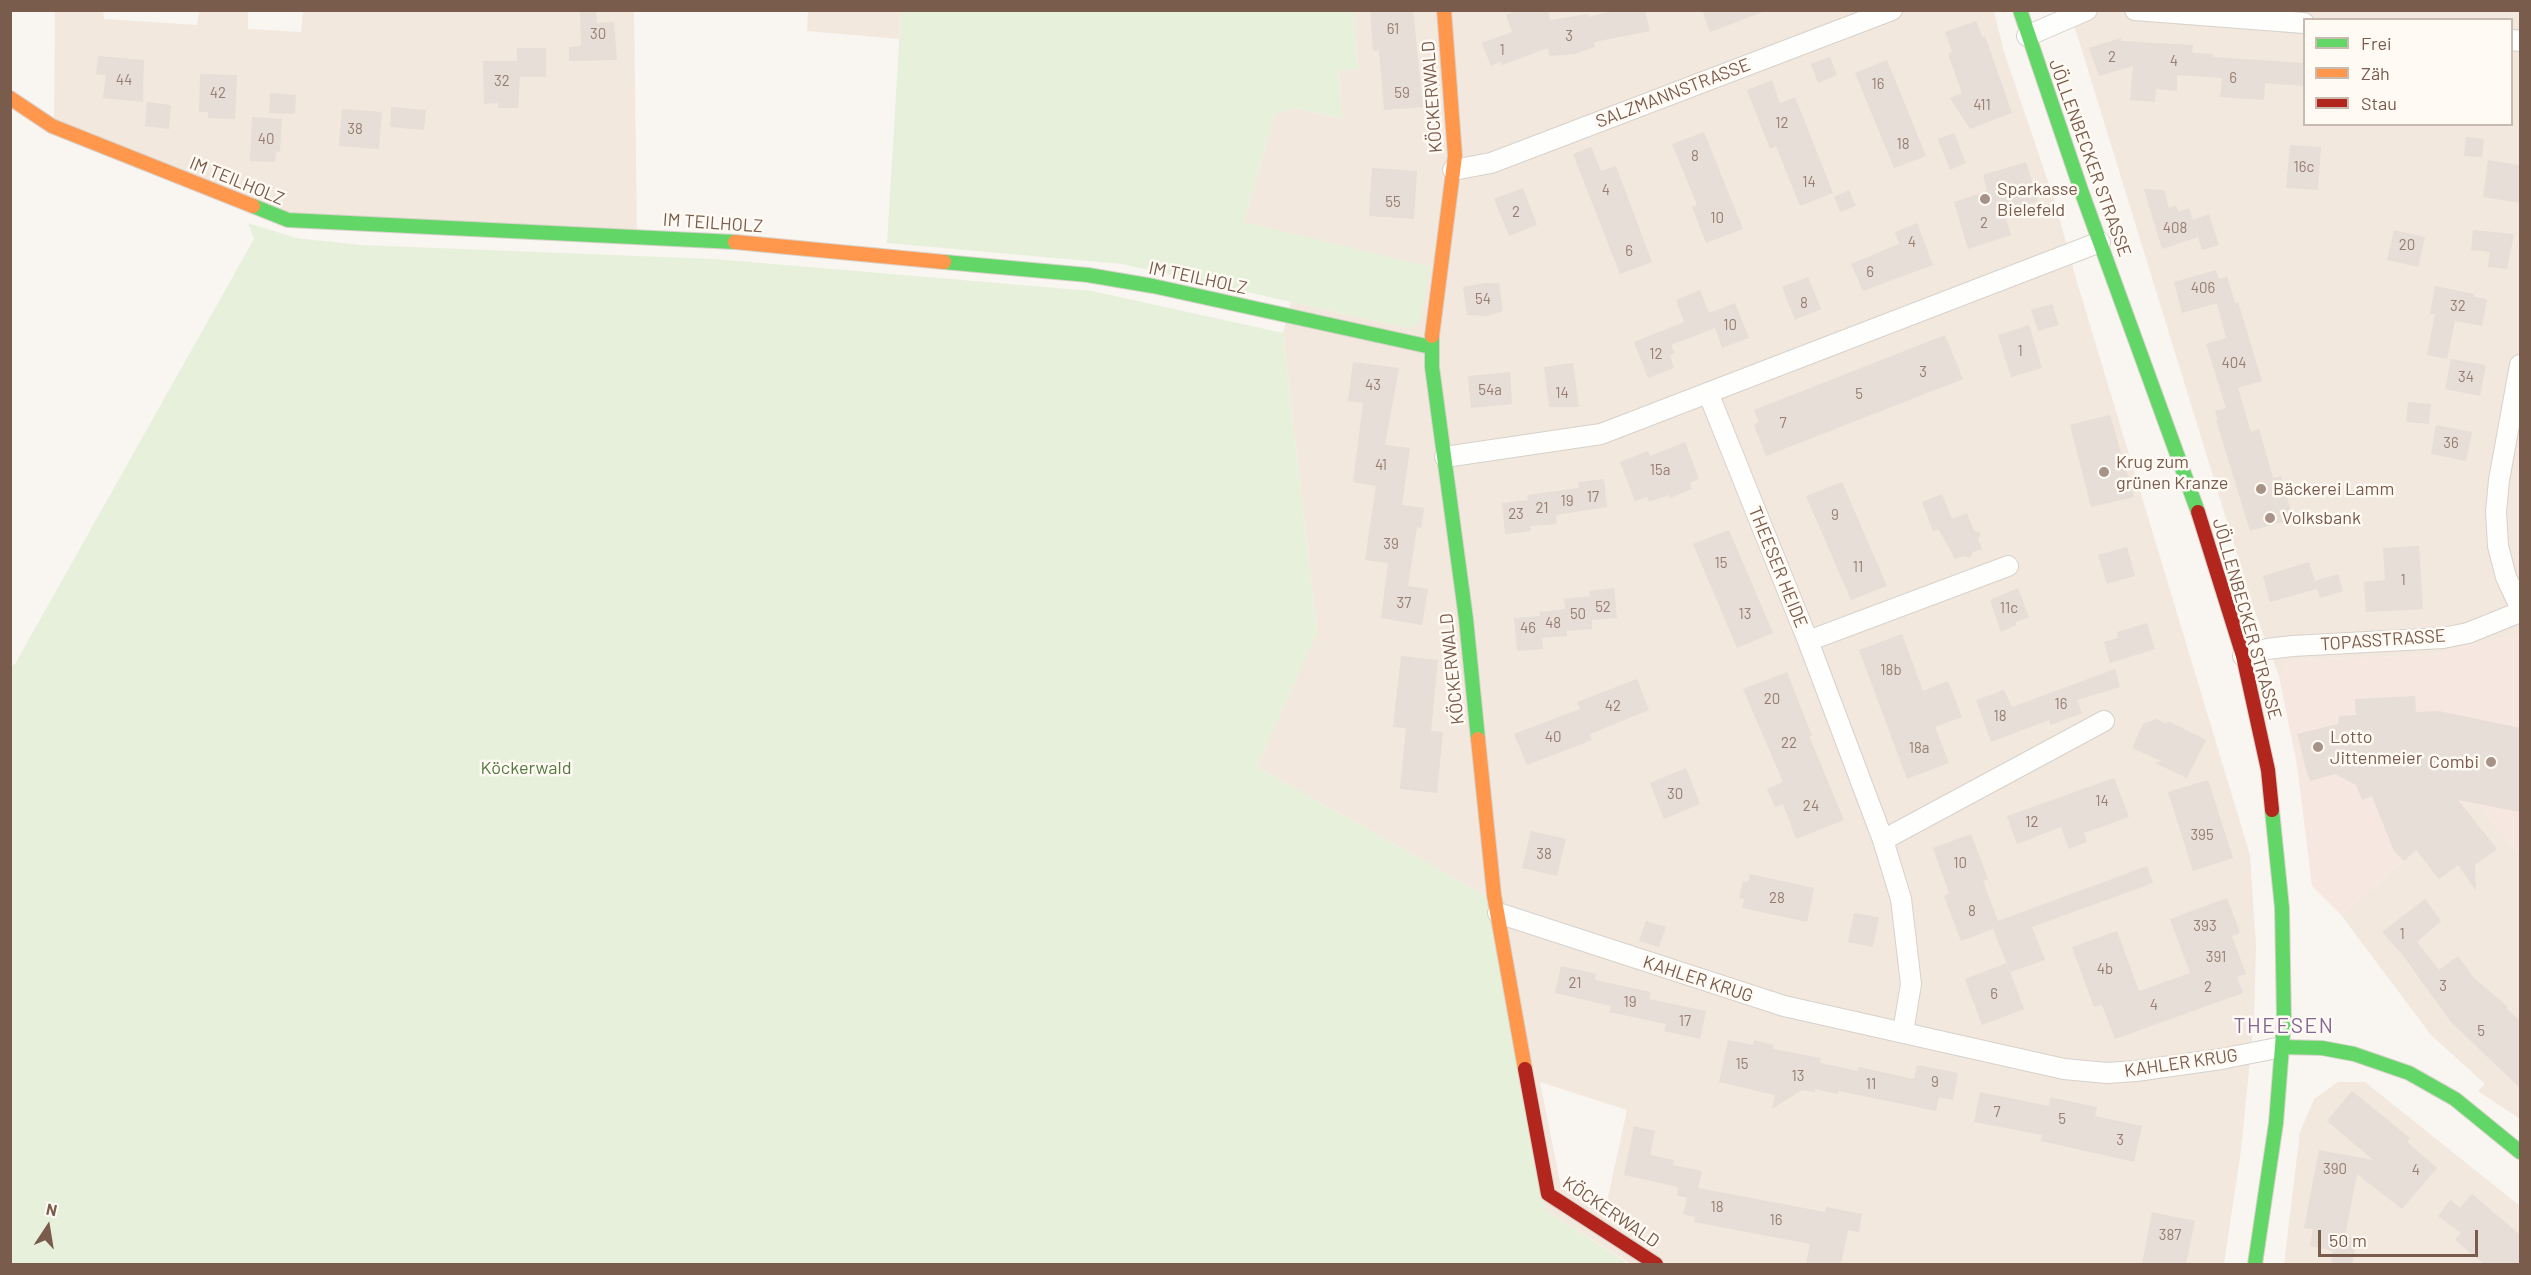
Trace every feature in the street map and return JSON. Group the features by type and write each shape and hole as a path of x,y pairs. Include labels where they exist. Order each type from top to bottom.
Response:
{"street":[{"name":"KÖCKERWALD","path":"1444,10 1455,138 1454,170 1431,347 1498,913 1548,1194 1656,1264"},
{"name":"SALZMANNSTRASSE","path":"1454,170 1491,163 1892,10"},
{"name":"JÖLLENBECKER STRASSE","path":"2020,10 2027,36 2100,242 2192,492 2243,656 2268,770 2283,937 2283,1047 2268,1188 2255,1264"},
{"path":"2027,36 2087,10"},
{"path":"2135,10 2303,23"},
{"name":"IM TEILHOLZ","path":"10,98 52,126 288,220 709,240 1088,275 1153,286 1431,347"},
{"path":"1445,457 1601,434 1709,395 2100,242"},
{"path":"2520,365 2499,480 2496,512 2498,546 2506,577 2520,610"},
{"name":"THEESER HEIDE","path":"1709,395 1808,641 2008,566"},
{"name":"TOPASSTRASSE","path":"2243,656 2267,649 2292,646 2443,638 2478,629 2520,610"},
{"path":"1808,641 1883,840 1901,899 1911,966 1911,984 1903,1032"},
{"path":"1883,840 2104,721"},
{"name":"KAHLER KRUG","path":"1498,913 1750,996 2064,1069 2107,1073 2221,1059 2283,1047"},
{"path":"2283,1047 2343,1051 2409,1072 2456,1099 2520,1152"}],"shaded area":[{"path":"55,11 103,11 104,19 197,25 199,11 248,11 248,29 301,32 303,11 634,11 637,233 288,216 54,122"},
{"path":"808,11 901,11 899,39 807,31"},
{"path":"1354,11 1994,11 2004,52 2054,199 2250,855 2256,946 2254,1020 2241,1150 2224,1264 1631,1264 1545,1210 1495,901 1257,767 1317,632 1283,333 1291,302 1407,328 1244,222 1275,114 1295,108 1343,119 1338,70 1358,69","holes":["1540,1082 1627,1110 1604,1215 1561,1187"]},
{"path":"2057,11 2520,11 2520,637 2510,636 2429,655 2297,660 2288,663 2279,676 2254,609 2075,28"},
{"path":"2510,636 2520,637 2520,855 2477,803 2470,802 2341,915 2312,886 2297,765 2279,676 2282,669 2288,663 2297,660 2429,655"},
{"path":"2470,802 2477,803 2520,855 2520,1119 2478,1091 2485,1084 2431,1035 2341,915"},
{"path":"2338,1082 2365,1082 2520,1206 2520,1264 2284,1264 2300,1132 2314,1099"}],"green space":[{"path":"1354,10 1358,69 1338,71 1343,119 1295,108 1275,114 1244,222 1431,267 1420,323 1414,327 1407,328 1122,264 887,243 901,11"},
{"name":"Köckerwald","path":"248,223 296,238 360,245 714,259 1092,291 1283,333 1317,633 1257,767 1495,901 1545,1210 1625,1261 1624,1264 11,1264 11,666 15,664 254,239"}],"building":[{"path":"580,10 596,10 597,23 614,22 617,60 569,61 569,47 581,46"},
{"path":"1370,10 1413,10 1423,107 1384,110 1379,50 1373,51"},
{"path":"1517,10 1548,10 1550,20 1588,14 1589,17 1615,10 1645,10 1650,31 1594,42 1595,47 1575,54 1549,56 1548,48 1502,65 1500,62 1491,66 1482,43 1512,32 1506,15"},
{"path":"1702,10 1763,10 1763,12 1710,32"},
{"path":"1976,21 1982,37 1985,36 2012,113 1970,129 1950,98 1962,93 1948,54 1952,52 1945,32"},
{"path":"2121,38 2121,41 2193,45 2192,53 2213,54 2213,57 2303,63 2303,86 2265,83 2264,100 2220,97 2222,78 2177,75 2177,91 2156,89 2155,102 2130,100 2133,66 2099,76 2089,48"},
{"path":"517,48 546,48 546,77 520,77 518,108 498,108 498,103 484,104 483,61 517,61"},
{"path":"98,56 144,60 143,102 103,98 106,75 96,74"},
{"path":"1830,57 1837,75 1818,83 1811,64"},
{"path":"1887,60 1926,156 1894,168 1855,73"},
{"path":"200,74 237,75 235,119 208,118 208,112 199,112"},
{"path":"1772,80 1780,103 1795,97 1833,193 1800,206 1776,146 1770,149 1747,90"},
{"path":"270,93 296,95 295,114 269,113"},
{"path":"147,102 171,105 169,129 145,126"},
{"path":"391,107 426,110 424,130 390,127"},
{"path":"342,109 382,112 379,149 339,146"},
{"path":"252,117 282,119 280,152 276,151 275,162 250,161"},
{"path":"1704,132 1743,229 1706,243 1692,207 1697,205 1672,144"},
{"path":"1954,133 1966,163 1950,170 1938,139"},
{"path":"2466,137 2484,139 2482,157 2464,156"},
{"path":"2290,145 2321,147 2318,190 2286,188"},
{"path":"1591,147 1601,171 1616,166 1652,262 1620,274 1573,154"},
{"path":"2488,160 2520,165 2520,203 2483,197"},
{"path":"2026,162 2038,201 2004,212 2011,235 1968,249 1954,202 1987,191 1983,175"},
{"path":"1372,168 1417,171 1414,219 1369,216"},
{"path":"1523,188 1537,225 1509,236 1494,199"},
{"path":"2144,189 2164,190 2169,208 2176,205 2178,212 2189,208 2193,220 2209,214 2219,245 2202,250 2198,237 2162,249"},
{"path":"1849,190 1856,206 1840,212 1834,197"},
{"path":"1917,223 1933,265 1863,291 1851,264 1899,244 1895,232"},
{"path":"2394,230 2425,237 2418,267 2387,260"},
{"path":"2473,230 2514,234 2507,269 2488,267 2490,252 2471,250"},
{"path":"2216,270 2219,279 2227,276 2235,303 2238,302 2262,381 2238,388 2251,432 2259,429 2273,478 2281,476 2293,519 2250,531 2216,420 2218,420 2215,411 2226,408 2206,344 2226,338 2217,303 2182,313 2174,282"},
{"path":"1808,277 1821,309 1795,320 1782,287"},
{"path":"1499,283 1503,311 1487,316 1467,315 1463,287"},
{"path":"2435,286 2487,299 2482,326 2455,321 2447,359 2427,355 2435,314 2430,314"},
{"path":"1700,290 1709,313 1735,303 1749,338 1722,348 1715,328 1671,345 1675,353 1670,355 1674,368 1648,378 1634,342 1684,322 1676,300"},
{"path":"2052,304 2059,325 2038,331 2031,310"},
{"path":"2029,325 2042,368 2011,377 1998,335"},
{"path":"1945,335 1963,379 1766,456 1754,425 1759,422 1754,410"},
{"path":"2451,359 2486,365 2480,396 2445,389"},
{"path":"1353,362 1399,368 1385,445 1410,448 1402,505 1424,508 1421,528 1417,527 1408,586 1428,589 1422,625 1381,618 1388,563 1365,560 1376,486 1353,482 1363,403 1348,401"},
{"path":"1573,363 1579,407 1549,407 1544,367"},
{"path":"1510,372 1512,404 1471,408 1468,376"},
{"path":"2408,402 2431,404 2429,424 2406,422"},
{"name":"Krug zum grünen Kranze","path":"2110,415 2134,497 2091,507 2070,425"},
{"path":"2436,425 2472,432 2466,461 2431,454"},
{"path":"1685,442 1699,479 1690,483 1692,489 1670,498 1669,495 1649,502 1647,497 1635,501 1620,462 1648,451 1650,456"},
{"path":"1604,479 1607,507 1556,515 1557,524 1530,526 1531,531 1505,534 1502,503 1528,500 1527,495 1579,488 1578,482"},
{"path":"1842,482 1887,586 1851,600 1806,496"},
{"path":"1942,494 1952,519 1967,513 1974,531 1981,533 1978,539 1982,549 1973,552 1970,558 1964,556 1955,559 1939,530 1933,531 1922,502"},
{"path":"1729,530 1773,633 1737,648 1693,544"},
{"path":"2419,546 2423,609 2366,612 2364,582 2385,580 2383,548"},
{"path":"2127,547 2135,576 2107,584 2098,555"},
{"path":"2309,562 2315,581 2338,574 2343,591 2320,598 2317,589 2270,602 2263,576"},
{"path":"1614,588 1617,618 1592,620 1592,629 1567,631 1567,636 1542,638 1543,649 1517,651 1514,618 1540,616 1539,612 1565,609 1564,599 1590,596 1589,591"},
{"path":"2018,588 2029,617 2001,632 1990,600"},
{"path":"2147,623 2155,649 2110,663 2104,642 2118,638 2117,632"},
{"path":"1902,634 1923,691 1948,681 1962,717 1935,727 1949,763 1907,779 1859,650"},
{"path":"1401,656 1438,660 1431,731 1443,732 1437,793 1400,789 1406,728 1393,727"},
{"path":"2115,669 2120,687 2077,700 2082,713 2051,725 2049,720 1991,742 1976,700 2004,690 2012,707"},
{"path":"1787,672 1812,736 1809,736 1844,820 1796,839 1783,804 1775,807 1767,789 1783,782 1743,689"},
{"path":"1637,679 1649,710 1590,734 1592,740 1527,765 1514,734 1580,709 1577,702"},
{"path":"2415,696 2416,712 2439,711 2520,728 2520,812 2458,800 2497,849 2475,865 2476,891 2458,865 2439,879 2416,850 2404,861 2394,851 2372,796 2362,800 2356,785 2335,774 2310,781 2306,770 2297,734 2338,724 2339,716 2356,715 2355,699"},
{"path":"2157,719 2166,724 2168,721 2206,740 2187,778 2155,763 2161,761 2132,748 2143,724"},
{"path":"1686,768 1700,804 1664,819 1650,783"},
{"path":"2114,778 2129,817 2084,833 2087,842 2069,849 2061,827 2017,844 2007,816"},
{"path":"2208,780 2233,858 2193,871 2168,792"},
{"path":"1531,831 1566,839 1557,876 1522,868"},
{"path":"1971,834 1988,879 1983,881 1998,921 2147,866 2153,883 2032,927 2045,960 2010,972 1993,929 1961,941 1944,896 1949,893 1933,848"},
{"path":"1750,874 1814,888 1807,922 1742,908 1744,899 1739,898 1743,881 1748,882"},
{"path":"2227,898 2240,933 2232,936 2246,974 2237,977 2243,993 2115,1039 2102,1005 2094,1007 2072,947 2117,931 2139,991 2190,973 2170,919"},
{"path":"2425,899 2441,921 2417,942 2439,970 2458,956 2474,978 2508,1007 2507,1009 2520,1021 2520,1088 2451,1022 2402,954 2382,932"},
{"path":"1854,913 1879,917 1873,947 1848,942"},
{"path":"1646,921 1666,927 1659,947 1639,941"},
{"path":"2007,963 2024,1009 1982,1025 1965,979"},
{"path":"1561,966 1596,974 1595,980 1651,992 1649,999 1706,1011 1700,1039 1664,1031 1666,1024 1609,1012 1611,1006 1555,993"},
{"path":"1728,1040 1753,1045 1754,1040 1774,1045 1773,1049 1821,1058 1820,1063 1858,1071 1859,1067 1914,1079 1917,1065 1958,1073 1953,1100 1939,1097 1936,1111 1839,1091 1838,1094 1815,1089 1815,1092 1802,1090 1772,1109 1775,1095 1719,1082"},
{"path":"2352,1091 2410,1138 2407,1142 2437,1168 2402,1209 2357,1174 2345,1236 2357,1238 2352,1264 2341,1264 2331,1262 2333,1251 2310,1246 2313,1229 2304,1228 2319,1150 2373,1160 2327,1121"},
{"path":"1980,1092 2049,1106 2050,1097 2097,1107 2095,1116 2142,1126 2134,1162 2041,1141 2042,1135 1974,1122"},
{"path":"1634,1126 1655,1131 1650,1155 1674,1160 1673,1165 1702,1171 1698,1188 1825,1212 1826,1207 1862,1214 1859,1232 1848,1230 1841,1264 1806,1264 1810,1244 1694,1222 1695,1217 1683,1214 1687,1198 1677,1195 1678,1187 1624,1175"},
{"path":"2472,1194 2520,1235 2520,1264 2484,1264 2455,1240 2461,1233 2438,1216 2450,1200 2460,1208"},
{"path":"2152,1212 2195,1221 2186,1264 2142,1264"}],"traffic: fast":[{"path":"2020,10 2082,193 2198,512"},
{"path":"253,206 288,220 735,242"},
{"path":"944,262 1088,275 1153,286 1431,347"},
{"path":"1432,336 1432,367 1466,619 1478,739"},
{"path":"2255,1264 2276,1123 2284,1021 2282,908 2272,810"},
{"path":"2282,1047 2322,1048 2354,1054 2409,1073 2455,1099 2520,1152"}],"traffic: slow":[{"path":"1432,336 1455,156 1444,10"},
{"path":"10,98 52,126 253,206"},
{"path":"735,242 944,262"},
{"path":"1478,739 1494,895 1525,1069"}],"traffic: jam":[{"path":"2198,512 2243,656 2268,770 2272,810"},
{"path":"1525,1069 1548,1194 1656,1264"}],"place":[{"name":"Sparkasse Bielefeld","path":"1985,199"},
{"name":"Krug zum grünen Kranze","path":"2104,472"},
{"name":"Bäckerei Lamm","path":"2261,489"},
{"name":"Volksbank","path":"2270,518"},
{"name":"Lotto Jittenmeier","path":"2318,747"},
{"name":"Combi","path":"2491,762"}],"district":[{"name":"THEESEN","path":"2284,1026"}]}
